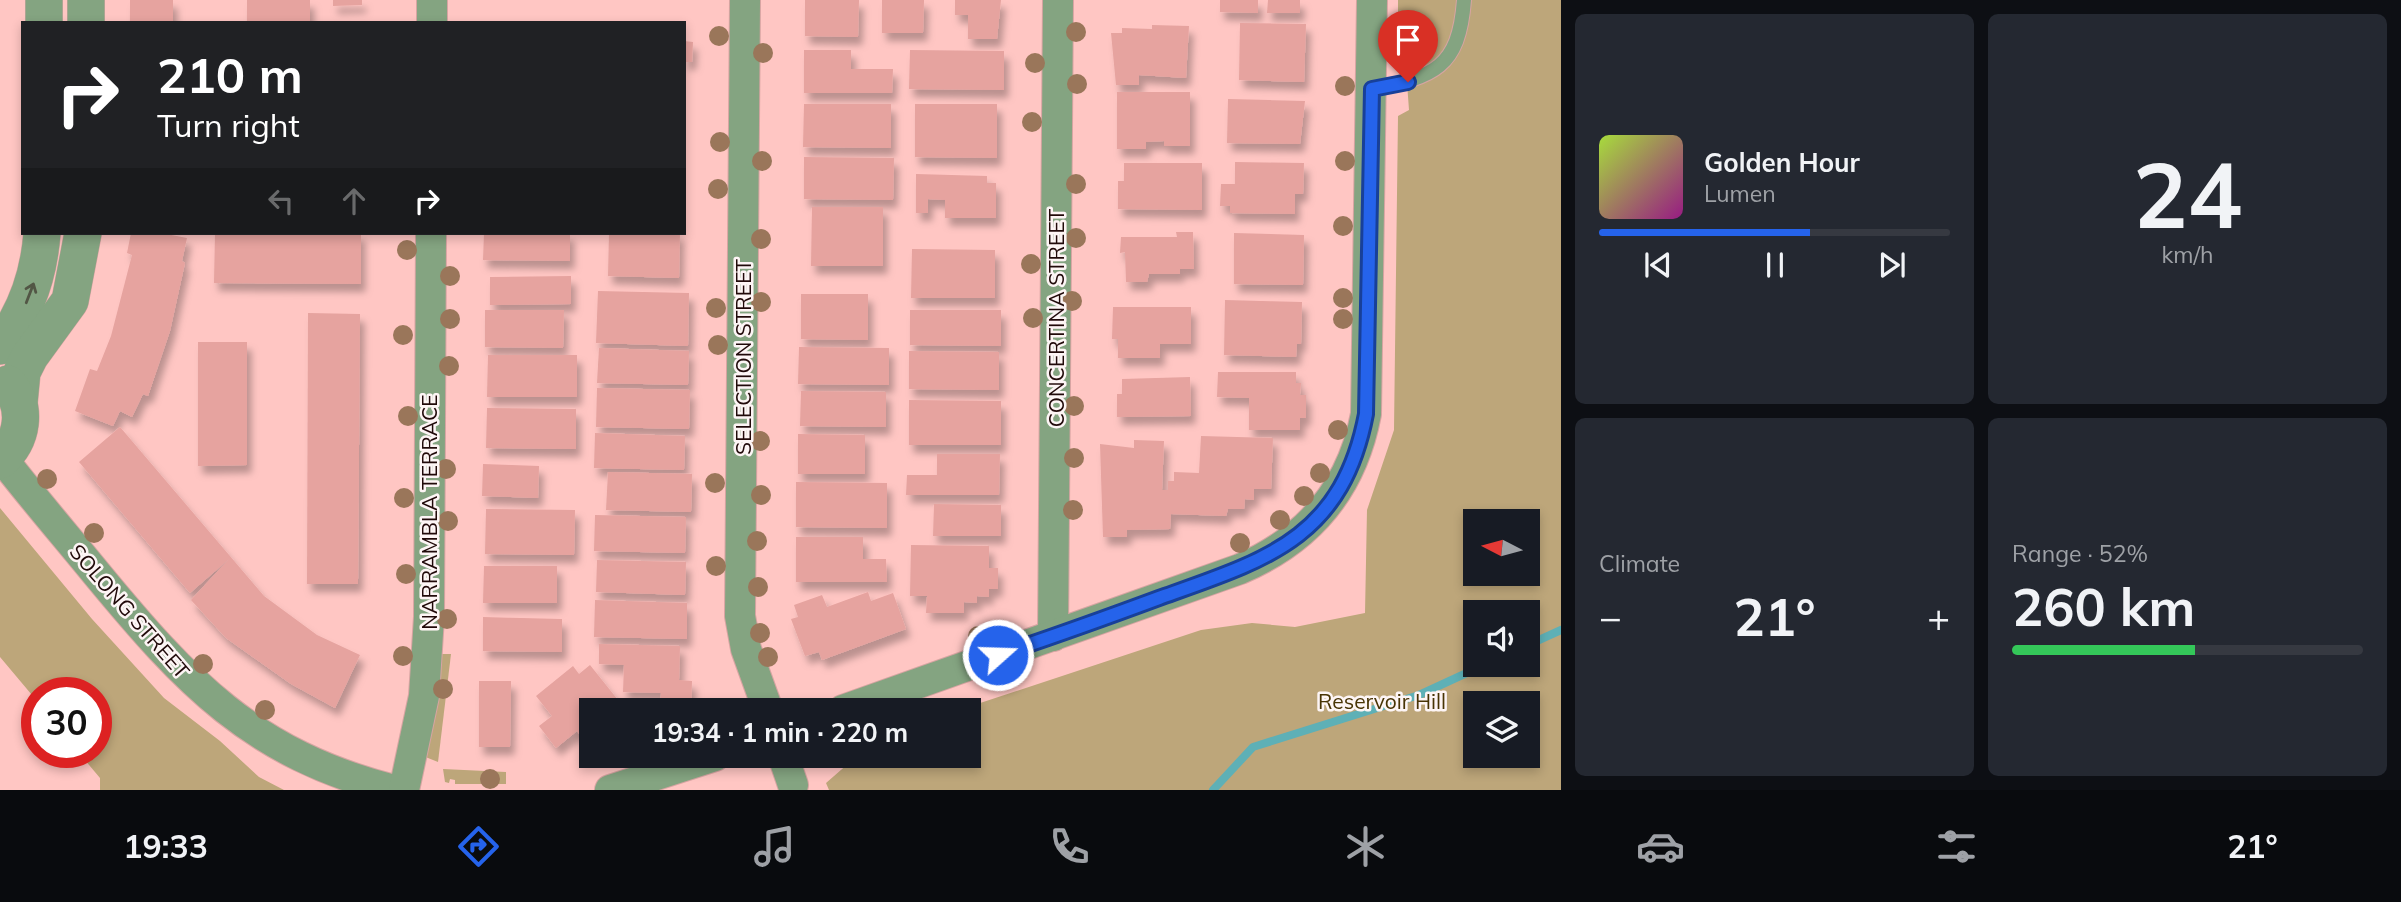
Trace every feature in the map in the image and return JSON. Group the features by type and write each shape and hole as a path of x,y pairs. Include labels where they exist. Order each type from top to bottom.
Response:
{"street":[{"path":"44,0 44,21"},
{"path":"86,0 86,21"},
{"path":"432,0 432,21"},
{"name":"SELECTION STREET","path":"745,0 740,616 743,638 764,698"},
{"name":"CONCERTINA STREET","path":"1053,636 1058,0"},
{"path":"877,698 1262,560 1307,528 1345,480 1362,437 1366,414 1372,0"},
{"path":"0,346 21,315 30,294 41,254 42,235"},
{"path":"1,459 19,433 10,389 70,301 83,235"},
{"name":"NARRAMBLA TERRACE","path":"404,790 424,696 429,629 431,235"},
{"name":"SOLONG STREET","path":"1,459 148,636 195,685 278,744 339,773 394,790"},
{"path":"610,790 678,768"},
{"path":"787,768 793,785"}],"lane":[{"path":"1372,89 1408,82 1430,73 1446,61 1457,44 1464,0"}],"green space":[{"name":"Reservoir Hill","path":"1398,0 1561,0 1561,790 829,790 826,783 843,768 981,768 981,703 1201,630 1252,623 1295,627 1365,613 1367,510 1394,430 1398,116 1409,110 1406,69 1398,69"},
{"path":"0,508 92,619 164,698 220,741 259,777 284,790 100,790 100,778 92,768 112,768 112,677 21,677 21,682 0,657"},
{"path":"439,654 451,654 438,762 423,756"},
{"path":"443,769 506,772 506,784 455,784 455,780 450,779 449,783 445,782"}],"building":[{"path":"130,0 173,0 173,21 130,21"},
{"path":"247,0 310,0 310,21 247,21"},
{"path":"333,0 362,0 362,5 333,6"},
{"path":"805,0 859,0 858,37 805,36"},
{"path":"882,0 924,0 923,33 882,33"},
{"path":"955,0 1001,0 997,39 968,39 968,15 955,15"},
{"path":"1220,0 1258,0 1258,13 1220,12"},
{"path":"1268,0 1300,0 1300,13 1267,13"},
{"path":"1240,23 1306,24 1304,82 1239,80"},
{"path":"1152,25 1189,26 1186,78 1139,75 1139,85 1116,85 1111,33 1122,33 1122,28 1152,29"},
{"path":"686,41 693,42 692,62 686,62"},
{"path":"804,50 851,50 851,69 893,69 892,93 804,93"},
{"path":"910,50 1004,51 1004,90 909,89"},
{"path":"1117,92 1190,92 1190,146 1164,146 1164,141 1146,142 1146,149 1117,149"},
{"path":"1228,99 1305,101 1300,144 1227,143"},
{"path":"804,104 891,104 891,148 803,147"},
{"path":"915,104 997,104 997,158 915,157"},
{"path":"804,157 894,158 893,200 804,199"},
{"path":"1235,162 1304,163 1303,194 1295,194 1295,214 1230,213 1230,206 1220,206 1221,184 1235,184"},
{"path":"1124,163 1202,163 1202,210 1118,209 1118,181 1124,181"},
{"path":"916,174 987,176 987,183 996,183 996,218 945,218 945,200 928,199 928,213 916,213"},
{"path":"812,207 883,207 883,266 811,266"},
{"path":"1176,232 1193,232 1194,269 1180,269 1180,274 1149,274 1147,282 1126,282 1125,252 1120,253 1121,237 1177,237"},
{"path":"1234,233 1304,235 1303,285 1234,284"},
{"path":"131,235 171,235 187,238 182,261 185,263 170,331 148,396 143,394 132,417 120,411 113,426 75,411 90,369 97,371 111,336 132,255 127,253"},
{"path":"215,235 361,235 361,284 214,283"},
{"path":"484,235 570,235 570,261 483,260"},
{"path":"609,235 680,235 679,278 608,276"},
{"path":"912,249 995,250 995,298 911,298"},
{"path":"571,276 571,304 490,305 490,277"},
{"path":"598,291 689,293 688,346 596,343"},
{"path":"801,294 868,294 868,340 801,339"},
{"path":"1225,300 1302,302 1301,344 1297,344 1296,357 1224,355"},
{"path":"1113,307 1191,307 1191,344 1160,344 1160,358 1118,358 1118,339 1112,339"},
{"path":"485,310 564,310 563,348 485,347"},
{"path":"910,310 1001,310 1001,346 910,345"},
{"path":"308,313 360,314 358,584 307,584"},
{"path":"198,342 247,342 247,465 198,466"},
{"path":"799,347 889,348 889,385 798,384"},
{"path":"599,348 689,351 688,385 597,383"},
{"path":"909,351 999,352 999,390 909,389"},
{"path":"488,355 577,355 577,397 487,397"},
{"path":"1218,372 1296,372 1296,383 1301,383 1300,395 1306,395 1306,418 1300,418 1300,430 1249,430 1249,398 1217,397"},
{"path":"1190,377 1191,416 1117,417 1117,394 1122,394 1122,379"},
{"path":"597,388 690,390 689,429 596,427"},
{"path":"801,391 886,392 886,427 800,426"},
{"path":"909,400 1001,401 1001,445 909,445"},
{"path":"487,408 576,409 576,449 486,448"},
{"path":"120,427 264,596 317,635 360,655 335,708 291,684 226,638 191,600 229,559 190,593 79,462"},
{"path":"595,433 685,436 684,470 594,468"},
{"path":"798,434 865,435 865,474 798,474"},
{"path":"1201,436 1273,438 1271,489 1254,489 1254,500 1245,499 1244,509 1228,509 1226,516 1171,514 1170,529 1127,530 1127,537 1103,537 1100,444 1134,448 1134,440 1164,441 1162,490 1168,490 1168,481 1174,481 1174,472 1199,473"},
{"path":"937,454 1000,454 999,495 906,495 907,475 937,475"},
{"path":"483,464 539,466 538,498 482,496"},
{"path":"608,472 692,474 691,512 606,510"},
{"path":"796,482 887,483 887,528 796,527"},
{"path":"934,504 1001,505 1001,536 933,536"},
{"path":"486,509 575,510 574,555 485,554"},
{"path":"595,515 686,517 685,553 594,551"},
{"path":"796,537 863,537 863,559 886,559 887,582 796,582"},
{"path":"911,545 989,546 989,568 998,568 998,589 989,589 989,597 977,596 977,603 964,602 964,613 926,613 927,596 910,596"},
{"path":"597,560 686,562 685,595 596,592"},
{"path":"484,566 557,566 557,603 483,603"},
{"path":"868,592 871,601 893,593 906,629 822,660 819,652 805,656 791,619 798,617 794,605 822,595 827,607"},
{"path":"595,600 687,603 687,639 594,637"},
{"path":"483,617 562,619 562,652 483,651"},
{"path":"599,644 680,646 679,680 692,681 691,698 661,698 661,693 623,692 624,665 599,664"},
{"path":"590,665 616,698 579,698 579,734 577,731 556,748 539,726 552,716 536,696 573,666 579,674"},
{"path":"479,681 511,681 510,747 479,747"}],"waterway":[{"path":"1540,640 1561,630"},
{"path":"1213,790 1253,747 1419,695 1463,675"}],"route":[{"path":"998,655 1262,560 1301,534 1332,500 1354,459 1366,414 1372,89 1408,82"}]}
